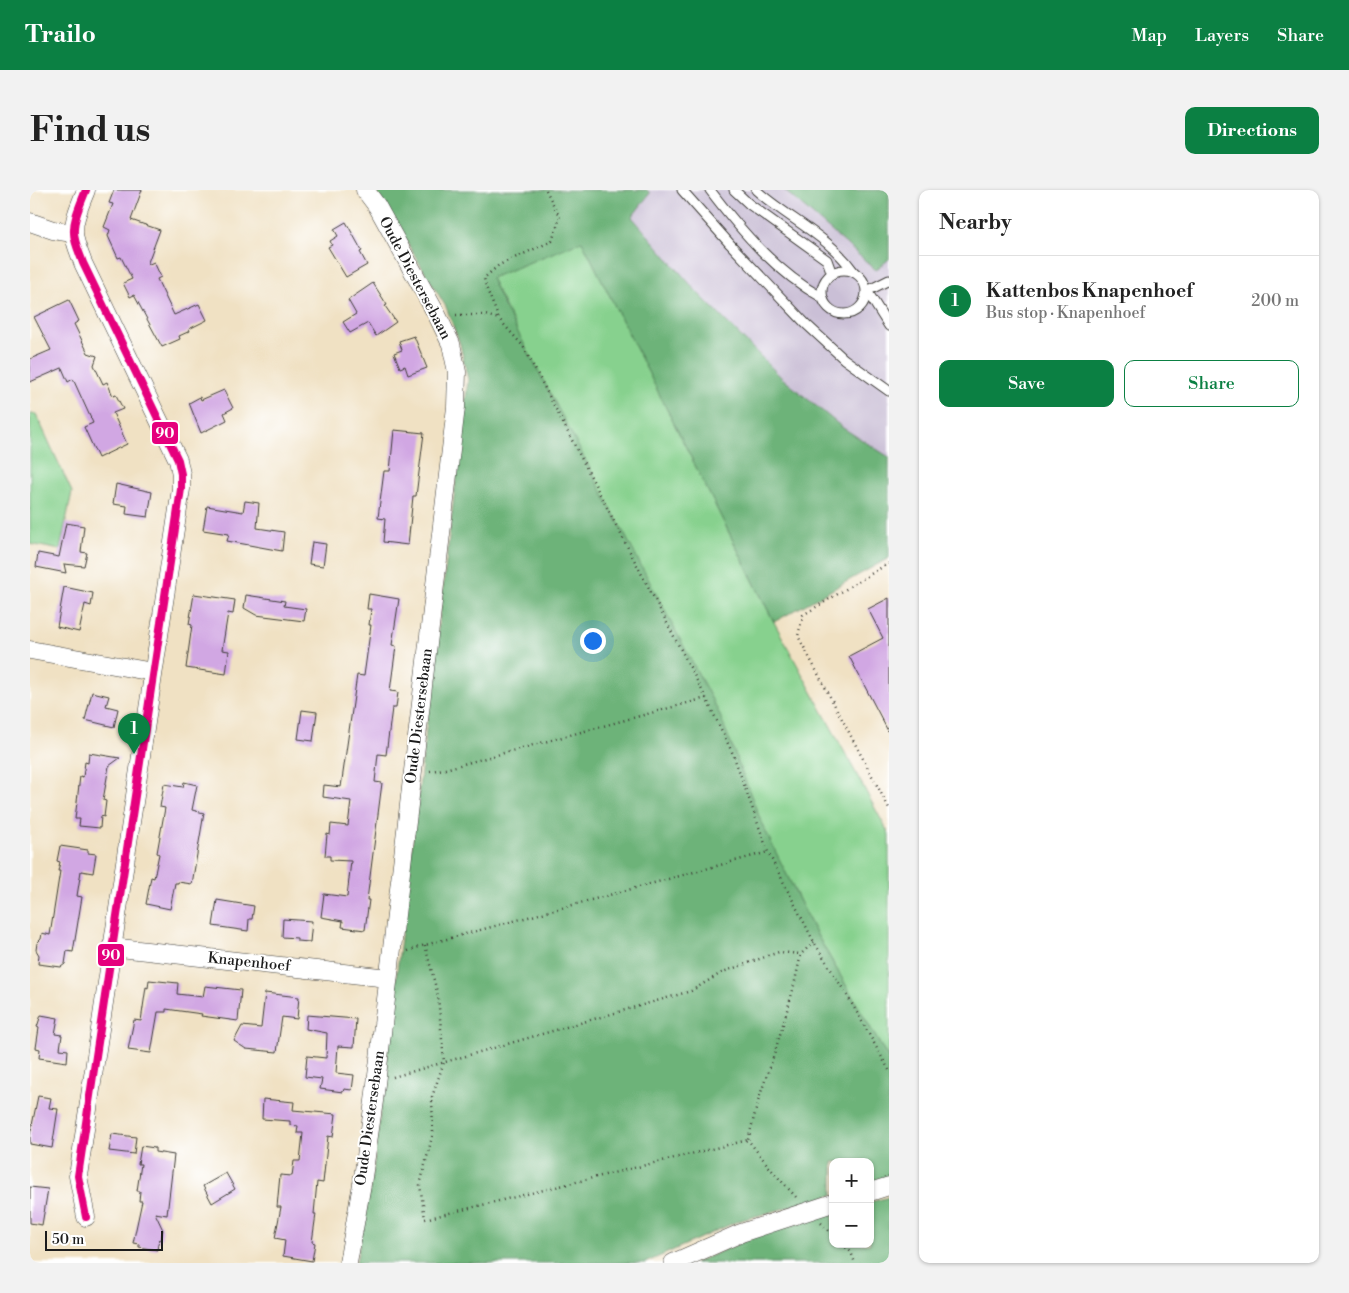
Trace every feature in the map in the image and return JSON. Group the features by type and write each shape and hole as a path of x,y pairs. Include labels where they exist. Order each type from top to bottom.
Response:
{"street":[{"path":"86,190 77,216 74,233 83,263 178,460 181,489 78,1176 86,1217"},
{"name":"Oude Diestersebaan","path":"348,1263 362,1184 376,1082 456,407 457,372 451,344 437,315 377,206 365,190"},
{"path":"30,222 53,230 74,233"},
{"path":"30,650 153,672"},
{"name":"Knapenhoef","path":"111,947 388,978"},
{"path":"874,1191 889,1186"},
{"path":"673,1263 741,1233 829,1204"}],"lane":[{"path":"682,190 806,324 844,359 889,391"},
{"path":"710,190 738,226 785,272 807,289 823,298 831,310 837,313 851,314 862,305 867,292 889,280"},
{"path":"734,190 749,204 827,260 832,274"},
{"path":"756,190 828,243 845,259 854,272 863,280 867,292 889,326"},
{"path":"823,298 823,284 832,274 839,271 854,272"}],"path":[{"path":"546,190 560,218 552,241 499,265 484,278 486,288 499,319 523,346 706,698 732,754 768,852 814,942 851,1002 889,1070"},
{"path":"437,315 485,315 499,319"},
{"path":"889,563 804,615 798,636 889,808"},
{"path":"412,773 446,769 706,698"},
{"path":"390,958 425,945 768,852"},
{"path":"748,1140 790,999 801,954 814,942"},
{"path":"425,945 438,996 444,1062 432,1097 433,1133 420,1185 425,1219 748,1140"},
{"path":"376,1082 691,991 723,972 779,952 801,954"},
{"path":"748,1140 774,1173 829,1231"},
{"path":"846,1248 851,1252 855,1263"}],"shaded area":[{"path":"555,190 889,190 889,559 777,612"}],"green space":[{"path":"375,190 647,190 650,193 632,217 697,292 782,378 843,428 889,457 889,558 774,622 582,241 491,278 719,713 762,824 813,928 889,1060 889,1179 874,1183 874,1158 829,1158 829,1196 738,1221 645,1263 356,1263 373,1171 468,380 460,344 446,307"},
{"path":"784,190 889,190 889,259 876,270"},
{"path":"582,240 774,622 889,834 889,1060 813,928 491,278"},
{"path":"30,414 36,414 72,492 60,550 30,544"},
{"path":"889,1197 889,1263 694,1263 756,1236 829,1214 829,1248 874,1248 874,1201"}],"building":[{"path":"114,190 142,190 131,220 160,230 147,265 154,262 161,277 157,279 174,315 199,304 207,320 179,336 180,339 162,347 134,295 130,297 123,283 132,279 121,257 118,258 108,236 110,230 104,227 113,204 109,203"},
{"path":"346,222 362,251 360,252 367,265 346,277 328,247 332,245 330,241 338,236 334,229"},
{"path":"373,283 396,322 376,336 368,323 350,333 343,322 356,314 348,300"},
{"path":"69,300 79,321 74,324 88,353 97,356 94,365 103,384 107,382 113,396 116,395 123,409 113,413 127,444 98,458 84,427 93,423 73,379 68,382 62,368 30,382 30,359 51,350 34,317"},
{"path":"414,336 427,368 408,375 405,366 400,368 394,353 402,350 399,341"},
{"path":"224,390 233,408 224,413 227,420 201,433 189,403 200,397 201,400"},
{"path":"394,430 424,433 416,496 413,496 408,545 383,542 385,519 378,518 384,471 390,471"},
{"path":"116,484 152,492 148,517 126,514 127,506 113,504"},
{"path":"245,501 259,503 257,528 284,532 282,551 227,541 229,534 203,530 207,506 243,512"},
{"path":"66,523 84,526 81,552 87,553 84,566 64,564 66,573 36,567 38,553 59,557"},
{"path":"312,542 326,544 323,566 309,564"},
{"path":"64,587 93,593 91,606 85,604 79,632 57,627"},
{"path":"194,594 235,600 233,614 228,613 222,650 229,651 226,674 186,668 192,625 189,624"},
{"path":"369,594 399,599 392,645 396,646 390,691 398,692 396,708 392,708 386,755 378,754 375,782 382,783 365,930 342,927 343,921 321,917 324,894 347,897 351,861 330,860 330,856 325,856 327,834 330,835 331,824 348,826 351,801 323,797 324,785 341,787 357,675 364,676 371,625 369,625 371,609 367,609"},
{"path":"246,595 285,601 284,606 306,609 304,621 256,615 244,608"},
{"path":"889,598 889,733 849,656 883,638 868,609"},
{"path":"92,692 109,696 106,706 118,709 114,727 85,720"},
{"path":"302,710 317,712 313,741 298,739"},
{"path":"89,753 120,758 109,766 103,800 106,801 104,817 101,816 100,828 79,826 80,819 75,819 80,776 83,777 85,762 88,763"},
{"path":"184,782 197,785 192,810 204,813 192,884 175,883 170,909 146,904 151,877 154,878 159,854 157,853 165,808 160,807 164,784 183,787"},
{"path":"60,846 88,850 88,853 96,854 93,873 81,871 77,896 82,897 73,952 67,951 65,964 61,967 38,964 39,955 36,950 42,933 50,935 60,871 58,871 60,862 57,861"},
{"path":"217,900 254,906 252,919 249,919 248,931 213,926"},
{"path":"283,919 312,921 310,942 297,941 297,938 282,937"},
{"path":"149,980 178,983 177,994 203,997 205,986 241,990 238,1021 166,1009 166,1012 158,1012 151,1053 128,1050 134,1020 141,1021 146,987 148,988"},
{"path":"265,993 299,997 297,1019 282,1017 277,1052 246,1049 234,1041 242,1026 261,1028"},
{"path":"41,1015 58,1018 55,1034 62,1035 60,1049 68,1050 67,1062 39,1058 40,1049 36,1048 39,1028 37,1027"},
{"path":"307,1015 356,1019 354,1047 338,1046 336,1073 354,1075 352,1090 344,1089 343,1092 320,1089 322,1079 305,1077 307,1056 326,1058 327,1033 306,1029"},
{"path":"38,1096 51,1098 49,1108 58,1109 52,1148 30,1144"},
{"path":"263,1099 294,1102 293,1110 336,1114 333,1137 328,1136 323,1183 317,1182 314,1214 316,1214 312,1242 315,1243 312,1261 283,1256 285,1240 275,1238 281,1207 277,1207 280,1175 292,1176 294,1161 300,1161 303,1133 297,1133 298,1126 290,1125 290,1121 262,1119"},
{"path":"112,1134 136,1137 134,1154 109,1151"},
{"path":"141,1146 155,1148 155,1152 174,1155 167,1215 155,1213 163,1230 157,1250 139,1247 139,1244 133,1243 142,1201 139,1201 140,1191 137,1191 141,1164 138,1164"},
{"path":"226,1173 235,1189 212,1203 203,1186"},
{"path":"30,1187 48,1189 42,1225 30,1223"}],"transit line":[{"name":"90","path":"86,190 75,222 74,237 76,244 83,263 178,460 181,474 181,489 78,1176 86,1217"}],"place":[{"name":"Kattenbos Knapenhoef","path":"134,754"}]}
